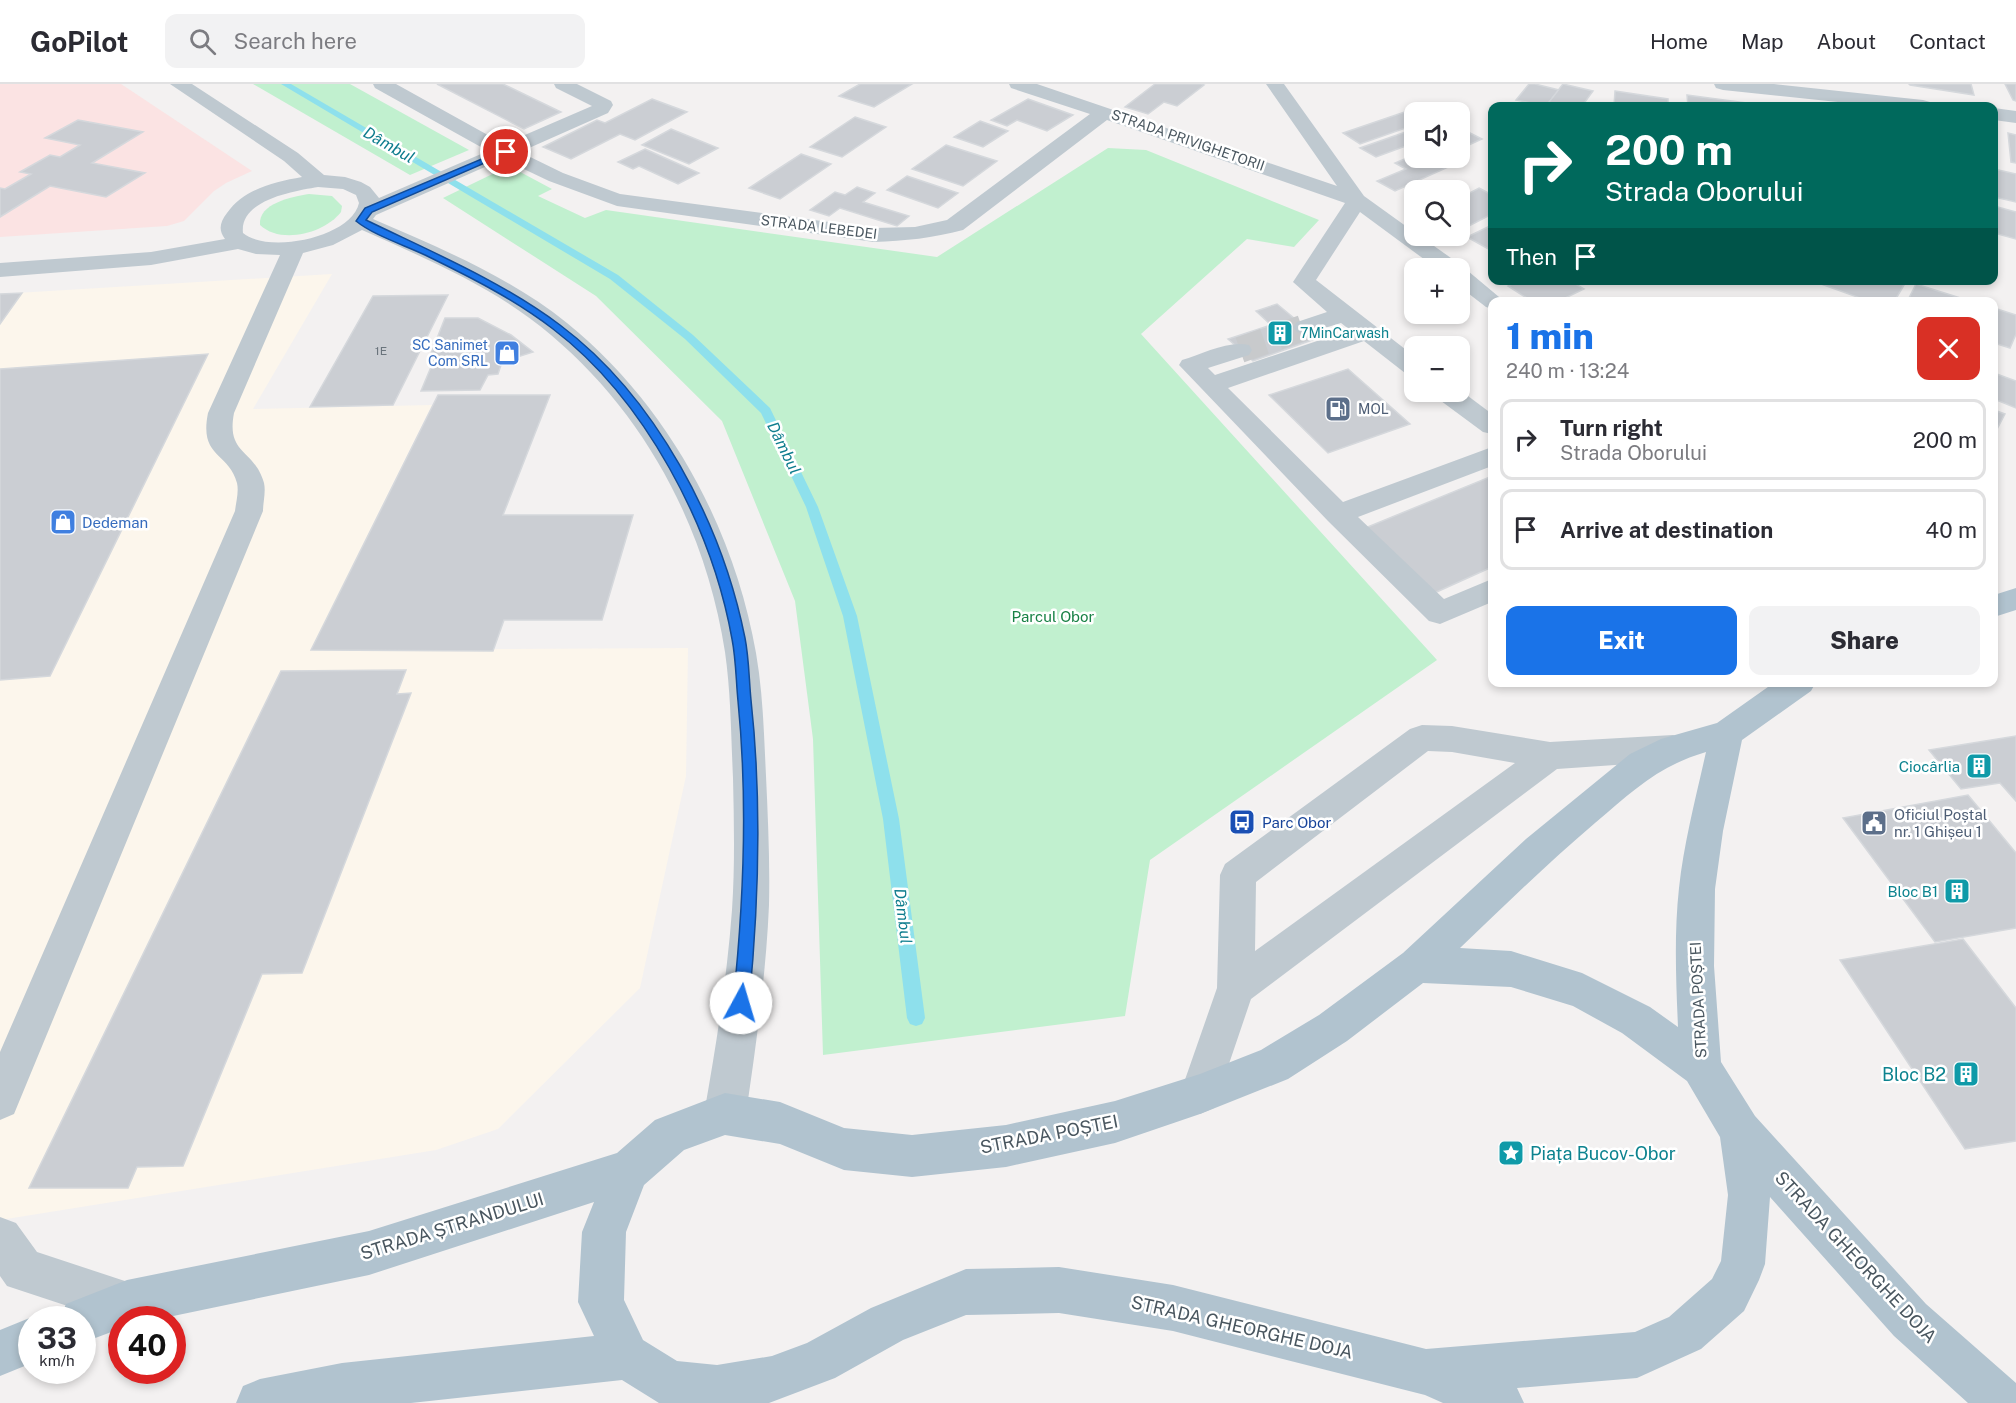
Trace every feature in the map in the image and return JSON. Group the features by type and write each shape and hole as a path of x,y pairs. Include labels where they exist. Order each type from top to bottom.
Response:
{"main road":[{"path":"1998,605 2016,599"},
{"name":"STRADA POȘTEI","path":"725,1114 780,1123 844,1149 912,1156 1006,1146 1115,1122 1200,1094 1274,1065 1333,1028 1416,965 1538,850 1642,764 1673,748 1727,733 1793,687"},
{"name":"STRADA POȘTEI","path":"1701,1067 1695,976 1695,922 1699,865 1727,733"},
{"name":"STRADA POȘTEI","path":"1416,965 1511,969 1582,991 1636,1020 1701,1067"},
{"name":"STRADA GHEORGHE DOJA","path":"1701,1067 1740,1131 1910,1320 2003,1403"},
{"path":"718,1396 670,1384 627,1356 601,1302 604,1233 629,1170 670,1135 725,1114"},
{"name":"STRADA GHEORGHE DOJA","path":"1425,1372 1637,1355 1685,1334 1728,1295 1743,1264 1749,1195 1740,1131"},
{"name":"STRADA ȘTRANDULUI","path":"96,1315 127,1303 369,1253 629,1170"},
{"name":"STRADA GHEORGHE DOJA","path":"718,1396 819,1362 886,1324 966,1292 1059,1290 1173,1308 1425,1372 1500,1403"},
{"path":"0,1353 18,1346"},
{"path":"260,1403 342,1387 627,1356"}],"street":[{"path":"178,84 291,157 318,181"},
{"name":"STRADA LEBEDEI","path":"382,84 499,155 617,201 874,235 912,235 933,232 955,225 1105,112"},
{"path":"238,212 231,223 232,234 241,242 255,247 294,248 327,240 346,231 364,216 412,192 601,110 604,105 563,84"},
{"name":"STRADA PRIVIGHETORII","path":"1018,84 1358,200"},
{"path":"1275,84 1358,200 1436,258"},
{"path":"1723,84 1779,99 1841,102"},
{"path":"1998,115 2016,117"},
{"path":"271,191 291,157"},
{"path":"119,262 192,237 271,191 295,184 318,181 337,182 359,188 370,200 364,216"},
{"path":"1358,200 1304,282 1404,360"},
{"path":"364,216 405,241 518,300 558,328 600,366 632,402 661,443 690,494 723,576 739,639 748,732 752,845 749,925 740,1022 725,1114"},
{"path":"327,240 405,241"},
{"path":"0,270 119,262 188,254 241,242"},
{"path":"0,1100 249,511 251,485 245,470 220,444 216,428 294,248"},
{"path":"1470,284 1488,297"},
{"path":"1305,327 1344,314"},
{"path":"1211,385 1366,332"},
{"path":"1240,350 1191,366 1440,613 1488,592"},
{"path":"1460,402 1488,423"},
{"path":"1338,514 1488,458"},
{"path":"1200,1094 1236,988 1238,875 1422,738 1452,739 1550,756 1673,748"},
{"path":"1236,988 1550,756"},
{"path":"0,1239 23,1270 127,1303"}],"shaded area":[{"path":"0,84 121,84 252,171 214,191 184,221 167,226 0,237"},
{"path":"332,274 253,409 432,405 311,650 688,648 686,776 640,988 498,1129 436,1150 0,1220 0,294"}],"green space":[{"path":"253,84 350,84 469,150 410,175"},
{"name":"Parcul Obor","path":"1108,148 1146,150 1319,220 1294,247 1247,239 1141,334 1437,660 1150,860 1125,1016 823,1055 813,739 795,601 722,421 596,296 443,198 509,166 552,189 538,196 585,218 606,210 937,257"},
{"path":"309,194 332,196 342,206 341,212 325,226 302,234 279,234 260,225 264,211 270,206 285,199"}],"building":[{"path":"437,84 503,84 561,112 524,129"},
{"path":"860,84 912,84 874,107 839,96"},
{"path":"1155,84 1204,85 1177,106 1164,102 1148,114 1125,107"},
{"path":"1529,84 1559,90 1549,102 1516,100"},
{"path":"1563,84 1593,91 1585,102 1549,102"},
{"path":"1971,84 1974,95 1910,85"},
{"path":"2005,84 2016,84 2016,101 2013,100"},
{"path":"1615,91 1668,99 1668,102 1614,102"},
{"path":"1687,95 1739,102 1688,102"},
{"path":"652,99 687,112 635,140 620,134 571,159 543,147 597,120 605,123"},
{"path":"1028,99 1073,115 1047,131 1017,120 1007,126 991,120"},
{"path":"1404,112 1404,129 1360,144 1343,133"},
{"path":"855,117 886,127 842,157 810,147"},
{"path":"78,120 143,132 92,163 145,173 106,197 50,186 0,217 0,188 5,189 31,174 20,172 50,155 60,157 80,145 45,138"},
{"path":"980,121 1008,131 983,147 954,137"},
{"path":"671,129 718,148 689,164 642,145"},
{"path":"1404,133 1404,147 1376,157 1360,148"},
{"path":"1470,133 1482,139 1470,144"},
{"path":"2008,133 2016,135 2016,163 2011,162"},
{"path":"946,145 997,161 963,186 912,169"},
{"path":"645,149 699,173 678,184 639,166 633,169 618,162"},
{"path":"801,154 831,164 780,199 749,188"},
{"path":"1404,159 1404,168 1395,163"},
{"path":"1404,168 1446,168 1419,180 1404,180 1404,187 1395,191 1377,181 1406,169"},
{"path":"1998,170 2016,174 2016,202 1998,198"},
{"path":"907,176 958,193 938,208 887,190"},
{"path":"857,187 875,193 863,202 909,216 897,226 840,208 829,216 810,210 835,192 845,195"},
{"path":"1479,188 1488,193 1488,216 1470,225 1470,193"},
{"path":"1998,207 2016,212 2016,239 1998,234"},
{"path":"1488,227 1488,249 1470,239 1470,236"},
{"path":"1577,285 1584,289 1567,297 1525,297 1508,286"},
{"path":"1824,285 1904,285 1897,297 1857,297"},
{"path":"1916,285 1919,285 1957,297 1910,297"},
{"path":"22,293 0,324 0,294"},
{"path":"448,295 393,405 310,407 373,296"},
{"name":"7MinCarwash","path":"1277,304 1318,338 1253,361 1228,339 1271,325 1256,311"},
{"path":"1998,309 2016,315 2016,334 2010,348 1998,344"},
{"path":"445,318 478,318 511,335 533,352 502,362 498,374 488,375 480,390 421,391 436,355 430,356"},
{"name":"Dedeman","path":"208,354 50,676 0,680 0,369"},
{"name":"MOL","path":"1348,369 1410,424 1328,453 1269,395"},
{"path":"1998,374 2016,381 2016,408 1998,401"},
{"path":"438,395 550,395 503,515 633,515 602,620 504,620 493,651 311,650"},
{"path":"1998,411 2005,414 1998,427"},
{"path":"1488,478 1488,569 1421,599 1353,533"},
{"path":"406,670 397,694 411,693 302,973 262,974 183,1166 137,1167 128,1188 29,1188 281,671"},
{"name":"Ciocârlia","path":"2016,736 2016,801 2000,783 1961,789 1929,750"},
{"name":"Bloc B1","path":"1968,795 2016,853 2016,928 1935,942 1843,818"},
{"name":"Bloc B2","path":"1963,939 2016,1008 2016,1141 1965,1149 1840,960"}],"waterway":[{"name":"Dâmbul","path":"285,84 614,277 689,337 766,411 812,507 850,616 891,819 916,1018"}],"tunnel":[{"path":"1240,350 1305,327"}],"place":[{"name":"7MinCarwash","path":"1280,333"},
{"name":"SC Sanimet Com SRL","path":"507,353"},
{"name":"MOL","path":"1338,409"},
{"name":"Dedeman","path":"63,522"},
{"name":"Ciocârlia","path":"1979,766"},
{"name":"Parc Obor","path":"1242,822"},
{"name":"Oficiul Poștal nr. 1 Ghișeu 1","path":"1874,823"},
{"name":"Bloc B1","path":"1957,891"},
{"name":"Bloc B2","path":"1966,1074"},
{"name":"Piața Bucov-Obor","path":"1511,1153"}],"route":[{"path":"506,152 369,210 360,221 464,270 518,300 558,328 600,366 632,402 661,443 690,494 723,576 739,639 748,732 752,845 749,925 741,1003"}]}
